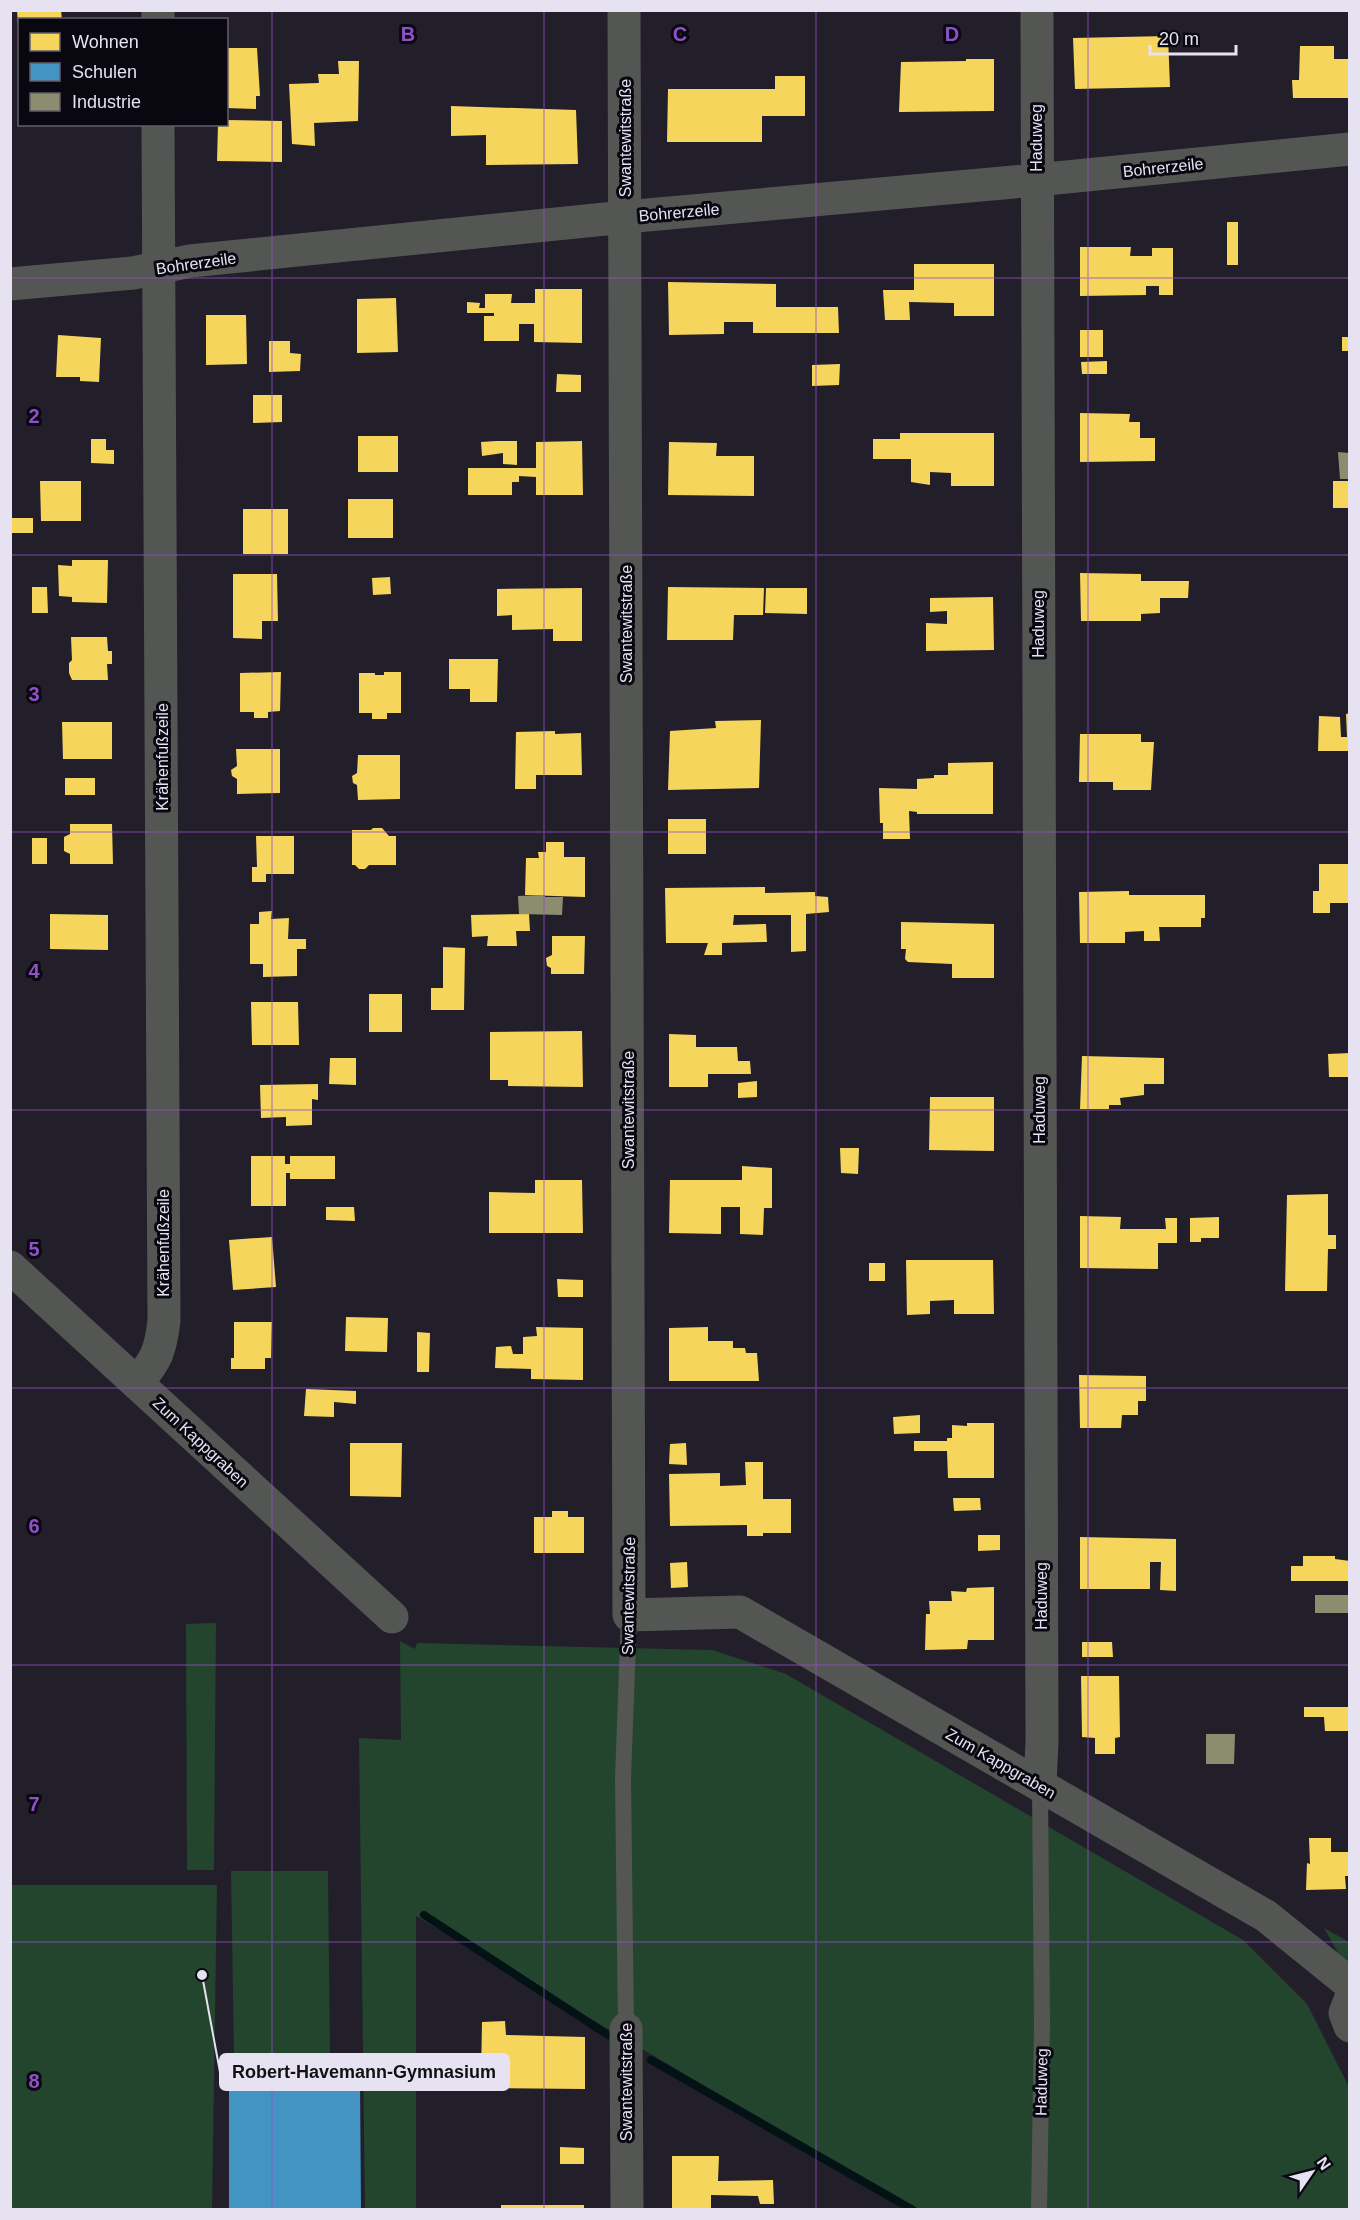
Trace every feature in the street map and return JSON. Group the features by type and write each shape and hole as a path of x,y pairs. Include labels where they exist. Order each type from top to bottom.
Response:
{"street":[{"name":"Swantewitstraße","path":"624,10 629,1615"},
{"name":"Haduweg","path":"1037,10 1042,1717 1040,1785"},
{"name":"Krähenfußzeile","path":"137,1383 153,1363 161,1346 164,1321 158,126"},
{"name":"Bohrerzeile","path":"10,284 133,273 190,261 625,217 1350,149"},
{"name":"Zum Kappgraben","path":"10,1267 392,1617"},
{"name":"Zum Kappgraben","path":"629,1615 740,1612 1266,1916 1350,1984"},
{"path":"1350,2000 1345,2013 1350,2026"},
{"name":"Swantewitstraße","path":"626,2029 627,2210"}],"lane":[{"name":"Swantewitstraße","path":"626,2029 623,1778 629,1615"},
{"name":"Haduweg","path":"1040,1785 1042,2024 1040,2210"}],"green space":[{"path":"216,1623 214,1870 187,1870 186,1624"},
{"path":"400,1641 415,1649 417,1643 712,1650 786,1674 1243,1940 1307,2004 1349,2087 1349,2209 914,2209 416,1916 416,2209 365,2209 359,1738 401,1740"},
{"path":"231,1871 328,1871 330,2056 234,2057"},
{"path":"11,1885 217,1885 212,2209 11,2209"},
{"path":"1324,1928 1349,1942 1349,1973"}],"building: Wohnen":[{"path":"17,10 61,10 62,18 18,18 18,26"},
{"path":"1168,36 1170,87 1075,89 1073,38"},
{"path":"1300,46 1334,46 1334,59 1350,59 1350,98 1293,98 1292,80 1299,80"},
{"path":"228,48 257,48 260,96 256,96 256,109 228,108"},
{"path":"966,59 994,59 994,111 899,112 901,62 966,61"},
{"path":"338,61 359,61 358,121 314,123 315,146 292,144 289,84 319,83 318,74 339,74"},
{"path":"775,76 805,76 805,116 762,116 762,142 667,142 668,89 775,89"},
{"path":"451,106 576,110 578,164 486,165 486,135 451,136"},
{"path":"228,120 282,121 282,162 217,161 218,126 228,126"},
{"path":"1227,222 1238,222 1238,265 1227,265"},
{"path":"1080,247 1131,247 1130,256 1152,256 1152,248 1173,248 1173,295 1159,295 1159,286 1146,286 1146,295 1080,296"},
{"path":"914,264 994,264 994,316 954,316 954,303 909,302 910,320 885,320 883,290 914,290"},
{"path":"668,282 776,284 776,307 838,307 839,333 753,333 753,322 724,322 724,334 669,335"},
{"path":"535,289 582,289 582,343 534,342 534,324 519,324 519,341 484,341 484,316 494,316 494,313 467,313 467,302 480,303 479,308 485,308 485,294 512,294 511,303 535,303"},
{"path":"396,298 398,352 357,353 357,299"},
{"path":"206,315 246,315 247,364 206,365"},
{"path":"1080,330 1103,330 1103,357 1080,357"},
{"path":"58,335 101,338 99,382 80,381 80,377 56,377"},
{"path":"1342,337 1350,337 1350,351 1342,351"},
{"path":"269,341 290,341 290,353 301,354 300,371 269,372"},
{"path":"1107,361 1107,374 1082,374 1081,362"},
{"path":"840,364 839,385 812,386 812,365"},
{"path":"557,374 581,375 581,392 556,392"},
{"path":"253,395 282,395 282,422 253,423"},
{"path":"1080,413 1130,414 1129,422 1140,422 1140,438 1155,438 1155,461 1080,462"},
{"path":"900,433 994,433 994,486 951,486 951,473 930,472 930,485 911,482 911,459 873,459 873,439 900,439"},
{"path":"358,436 398,436 398,472 358,472"},
{"path":"91,439 106,439 106,450 114,450 114,464 91,463"},
{"path":"517,441 517,465 503,464 503,453 482,456 481,442"},
{"path":"582,441 583,495 536,495 536,477 519,476 519,482 512,482 512,495 468,495 468,468 536,468 536,442"},
{"path":"669,442 717,443 716,456 754,456 754,496 668,495"},
{"path":"40,481 81,481 81,521 41,521"},
{"path":"1333,481 1350,481 1350,508 1333,508"},
{"path":"348,499 393,499 393,538 348,538"},
{"path":"243,509 288,509 288,554 243,554"},
{"path":"10,518 33,518 33,533 10,533"},
{"path":"72,560 108,560 107,603 72,602 72,597 59,596 58,565 72,566"},
{"path":"1080,573 1141,574 1141,581 1189,581 1188,598 1160,598 1160,613 1141,614 1141,621 1081,621"},
{"path":"233,574 277,574 278,621 262,621 262,639 233,638"},
{"path":"390,577 391,594 373,595 372,578"},
{"path":"32,587 47,587 48,613 32,613"},
{"path":"668,587 764,588 763,615 734,615 733,640 667,640"},
{"path":"582,588 582,641 553,641 553,629 512,630 512,615 497,616 497,589"},
{"path":"766,588 807,588 807,614 765,613"},
{"path":"993,597 994,650 926,651 926,623 947,624 947,611 930,612 930,598"},
{"path":"71,637 107,637 108,651 112,651 112,664 107,664 108,680 72,680 69,673 69,663 72,660"},
{"path":"449,659 498,659 497,702 470,702 470,689 449,689"},
{"path":"281,672 280,711 268,712 268,718 254,718 254,712 240,712 240,673"},
{"path":"384,672 401,672 401,713 387,713 387,719 372,719 372,713 359,713 359,673 384,675"},
{"path":"1350,713 1350,751 1318,751 1319,716 1340,717 1341,737 1347,737 1346,714"},
{"path":"761,720 759,788 668,790 670,731 716,728 715,721"},
{"path":"62,722 112,722 112,759 63,759"},
{"path":"555,731 555,734 581,733 582,775 536,775 536,789 515,789 516,732"},
{"path":"1080,734 1141,734 1141,742 1154,742 1151,790 1113,790 1113,782 1079,782"},
{"path":"236,749 280,749 280,793 237,794 237,779 232,776 231,770 237,766"},
{"path":"358,755 400,755 400,799 358,800 357,785 353,783 352,776 357,773"},
{"path":"993,762 993,814 917,814 917,812 909,811 910,839 883,839 879,788 917,789 917,779 948,775 948,763"},
{"path":"65,778 95,778 95,795 65,795"},
{"path":"668,819 706,819 706,854 668,854"},
{"path":"70,824 112,824 113,864 70,864 70,854 64,851 64,837 70,834"},
{"path":"382,828 389,836 396,836 396,865 369,865 365,869 359,869 352,865 352,830 371,830"},
{"path":"256,836 294,836 294,874 266,874 266,882 252,882 252,867 257,867"},
{"path":"32,838 47,838 47,864 32,864"},
{"path":"546,842 564,842 564,857 585,857 585,897 525,895 526,858 539,858 538,852 546,852"},
{"path":"1319,864 1350,864 1350,903 1330,903 1330,913 1313,913 1313,891 1319,891"},
{"path":"765,887 765,893 815,892 815,896 828,897 829,912 806,914 806,951 791,952 791,915 734,915 733,925 766,924 767,942 722,943 722,955 704,955 708,943 666,943 665,888"},
{"path":"1129,891 1129,895 1205,895 1205,918 1201,918 1201,927 1159,927 1160,941 1144,941 1144,931 1125,932 1125,943 1080,943 1079,892"},
{"path":"272,911 271,919 289,918 288,939 306,939 306,949 297,949 297,976 263,977 263,964 250,964 250,924 259,924 259,912"},
{"path":"50,914 108,915 108,950 50,949"},
{"path":"529,914 530,931 516,931 517,946 487,946 488,936 472,937 471,915"},
{"path":"901,922 994,924 994,978 952,978 952,964 908,962 905,959 906,949 901,949"},
{"path":"552,936 585,936 584,974 551,974 546,958 552,955"},
{"path":"443,947 465,948 464,1010 431,1010 431,988 443,988"},
{"path":"369,994 402,994 402,1032 369,1032"},
{"path":"251,1002 298,1002 299,1045 252,1045"},
{"path":"582,1031 583,1087 508,1086 508,1080 490,1080 490,1032"},
{"path":"669,1034 696,1035 696,1047 737,1047 738,1061 750,1061 751,1074 708,1074 708,1087 669,1087"},
{"path":"1350,1053 1350,1077 1329,1077 1328,1054"},
{"path":"1082,1056 1164,1058 1164,1084 1144,1084 1144,1095 1120,1098 1121,1105 1109,1105 1109,1109 1080,1109"},
{"path":"330,1058 356,1058 356,1085 329,1084"},
{"path":"757,1081 757,1097 738,1098 738,1083"},
{"path":"318,1084 318,1100 312,1099 312,1125 286,1126 286,1117 261,1118 260,1085"},
{"path":"930,1097 994,1097 994,1151 929,1150"},
{"path":"840,1148 859,1148 858,1174 841,1173"},
{"path":"251,1156 285,1156 285,1164 290,1164 290,1156 335,1156 335,1179 290,1179 290,1173 286,1173 286,1206 251,1206"},
{"path":"742,1166 772,1168 772,1208 764,1208 763,1235 740,1234 740,1207 721,1207 721,1234 669,1233 670,1180 742,1180"},
{"path":"535,1180 582,1180 583,1233 489,1233 489,1192 535,1193"},
{"path":"1328,1194 1328,1235 1336,1235 1336,1249 1328,1249 1327,1291 1285,1291 1287,1195"},
{"path":"326,1207 354,1207 355,1221 326,1220"},
{"path":"1080,1216 1121,1217 1120,1229 1166,1229 1165,1218 1177,1218 1177,1243 1158,1243 1158,1269 1080,1268"},
{"path":"1219,1217 1219,1238 1201,1238 1201,1242 1190,1242 1190,1218"},
{"path":"272,1237 276,1287 233,1290 229,1240"},
{"path":"906,1260 993,1260 994,1314 954,1314 954,1300 930,1301 930,1314 907,1315"},
{"path":"869,1263 885,1263 885,1281 869,1281"},
{"path":"557,1279 583,1280 583,1297 558,1297"},
{"path":"346,1317 388,1318 387,1352 345,1351"},
{"path":"234,1322 272,1322 271,1358 265,1358 265,1369 231,1369 231,1358 234,1358"},
{"path":"536,1327 583,1328 583,1380 531,1379 531,1369 495,1368 496,1347 511,1346 513,1354 523,1354 523,1337 537,1336"},
{"path":"708,1327 708,1341 733,1341 733,1348 745,1348 746,1353 757,1353 759,1381 669,1381 669,1328"},
{"path":"417,1332 430,1333 429,1372 417,1372"},
{"path":"1079,1375 1146,1376 1146,1401 1138,1401 1138,1415 1122,1415 1121,1428 1080,1428"},
{"path":"306,1389 356,1391 356,1404 334,1402 334,1417 304,1416"},
{"path":"920,1415 920,1433 894,1434 893,1417"},
{"path":"967,1423 994,1423 994,1478 948,1478 947,1451 914,1451 914,1441 947,1441 947,1438 952,1438 952,1425 967,1426"},
{"path":"350,1443 402,1443 401,1497 350,1496"},
{"path":"686,1443 687,1465 669,1464 670,1444"},
{"path":"745,1462 763,1462 763,1499 791,1499 791,1533 763,1533 763,1536 747,1536 747,1525 670,1526 669,1474 720,1473 720,1486 746,1485"},
{"path":"953,1498 980,1498 981,1510 954,1511"},
{"path":"552,1511 568,1511 568,1517 584,1517 584,1553 534,1553 534,1517 552,1517"},
{"path":"978,1535 1000,1535 1000,1550 978,1551"},
{"path":"1080,1537 1176,1539 1176,1591 1160,1590 1161,1562 1150,1562 1150,1589 1080,1589"},
{"path":"1303,1556 1335,1556 1335,1559 1350,1561 1350,1581 1291,1581 1291,1566 1303,1566"},
{"path":"687,1562 688,1587 671,1588 670,1563"},
{"path":"994,1587 994,1640 968,1640 967,1649 925,1650 926,1614 930,1614 929,1601 952,1601 951,1591 966,1592 967,1588"},
{"path":"1082,1642 1112,1642 1113,1657 1082,1657"},
{"path":"1081,1676 1119,1676 1120,1737 1115,1738 1115,1754 1095,1754 1095,1738 1082,1737"},
{"path":"1304,1707 1350,1707 1350,1731 1325,1731 1324,1717 1304,1717"},
{"path":"1309,1838 1331,1838 1331,1852 1350,1852 1350,1876 1345,1876 1346,1889 1306,1890 1307,1863 1310,1864"},
{"path":"505,2021 506,2035 585,2037 585,2089 495,2088 495,2075 481,2075 482,2022"},
{"path":"560,2147 584,2148 584,2164 560,2164"},
{"path":"672,2156 719,2156 718,2181 773,2180 774,2204 760,2204 758,2196 711,2195 711,2209 672,2209"},
{"path":"501,2205 584,2205 584,2210 501,2210"}],"building: Schulen":[{"path":"360,2078 361,2210 229,2210 229,2079"}],"building: Industrie":[{"path":"1338,452 1350,453 1350,479 1340,479"},
{"path":"545,895 545,897 563,897 562,915 519,914 518,896"},
{"path":"1315,1595 1350,1595 1350,1613 1315,1613"},
{"path":"1206,1734 1235,1734 1234,1764 1206,1764"}],"waterway":[{"path":"424,1915 608,2035"},
{"path":"651,2060 913,2210"}],"place":[{"name":"Robert-Havemann-Gymnasium","path":"202,1975"}]}
